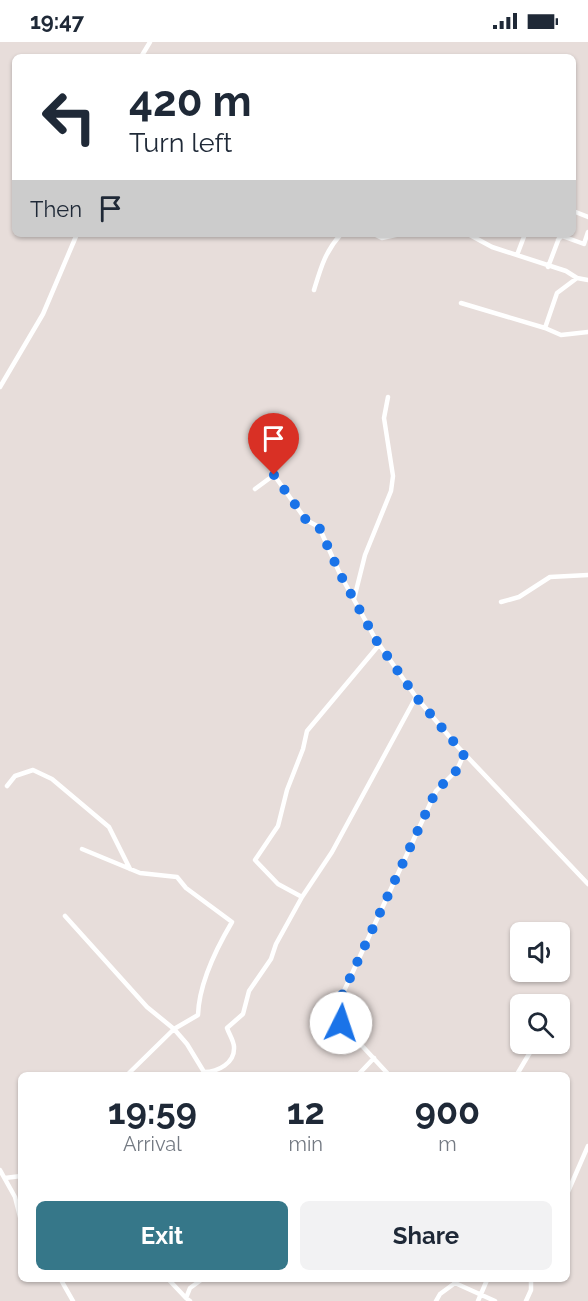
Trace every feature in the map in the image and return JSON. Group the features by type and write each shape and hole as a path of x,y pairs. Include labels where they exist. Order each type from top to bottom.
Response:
{"street":[{"path":"565,237 584,244 588,232"},
{"path":"0,387 43,314 76,237"},
{"path":"314,290 317,273 324,263 327,250 338,237"},
{"path":"472,237 548,267 566,271 577,278 588,280"},
{"path":"517,255 524,237"},
{"path":"548,267 560,237"},
{"path":"558,240 561,237"},
{"path":"545,328 557,293 577,278"},
{"path":"461,303 561,335 588,332"},
{"path":"354,599 365,555 392,484 393,476 384,417 388,397"},
{"path":"255,489 274,475 306,520 319,527 379,645 416,697 464,754 588,884"},
{"path":"501,602 519,597 550,577 588,575"},
{"path":"302,897 278,884 255,860 278,826 307,730 379,645"},
{"path":"65,916 147,1007 174,1029 187,1044 204,1072 214,1072 228,1064 235,1045 227,1028 243,1014 249,991 271,959 276,944 302,897 332,852 416,697"},
{"path":"386,1072 341,1023 338,1004 436,791 457,770 464,754"},
{"path":"7,786 15,776 26,771 33,770 44,774 109,827 130,869"},
{"path":"82,849 140,873 177,877 186,888 232,922 220,942 198,1000 198,1015 174,1029 130,1072"},
{"path":"117,862 120,849"},
{"path":"518,1072 529,1054"},
{"path":"361,1072 374,1058"},
{"path":"570,1187 588,1146"},
{"path":"0,1170 15,1197 18,1209"},
{"path":"5,1178 18,1176"},
{"path":"64,1282 73,1301"},
{"path":"171,1282 188,1299"},
{"path":"188,1299 190,1288 198,1282"},
{"path":"436,1301 453,1282"},
{"path":"456,1282 495,1301"},
{"path":"478,1301 486,1282"},
{"path":"526,1301 531,1290 531,1282"}],"route":[{"path":"274,475 306,520 319,527 340,574 376,640 416,697 464,754 457,770 436,791 353,969 338,1004 341,1023"}]}
